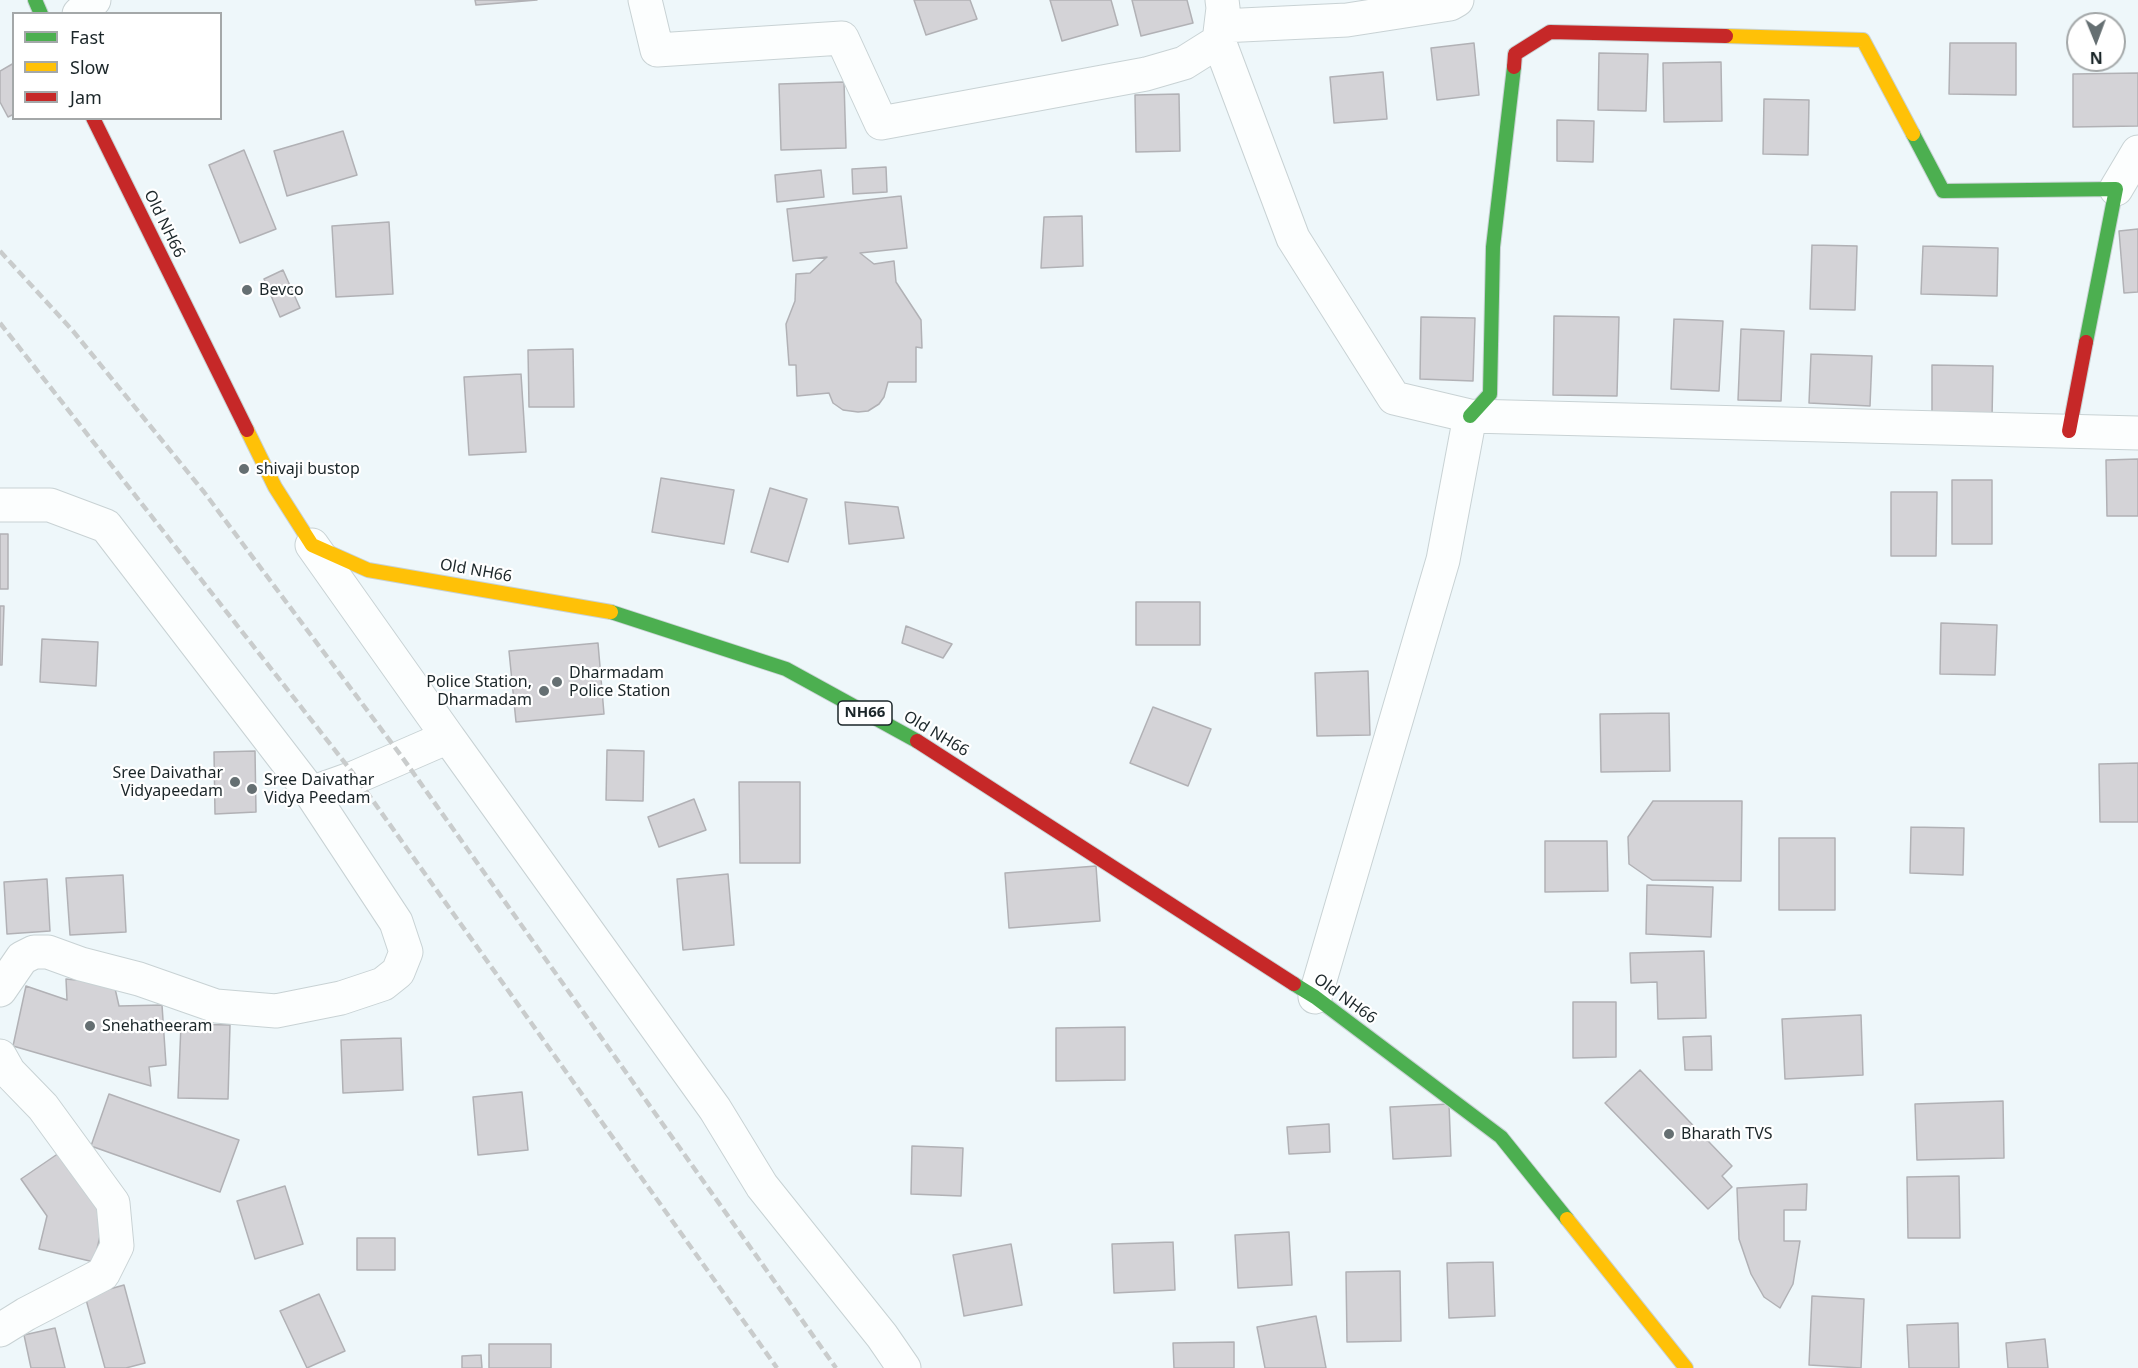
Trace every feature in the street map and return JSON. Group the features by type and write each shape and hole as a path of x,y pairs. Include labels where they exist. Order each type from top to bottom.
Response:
{"main road":[{"path":"1470,416 1490,394 1493,247 1515,54 1550,32 1863,40 1943,191 2116,189 2070,431"},
{"name":"Old NH66","path":"94,120 275,487 312,545 368,570 605,610 786,669 925,746 1315,997 1501,1137 1686,1368"}],"street":[{"path":"81,12 94,0"},
{"path":"645,0 657,50 842,38 881,123 1146,74 1184,63 1221,22 1347,20 1450,4 1457,0"},
{"path":"1221,22 1293,238 1394,398 1470,416 2138,433"},
{"path":"2116,189 2138,152"},
{"path":"1315,997 1443,560 1470,416"},
{"path":"0,506 50,505 106,526 311,793 396,922 406,952 398,972 383,984 341,998 276,1011 216,1006 140,979 81,964 48,952 34,952 22,958 0,990"},
{"path":"312,545 715,1109 762,1186 882,1336 904,1368"},
{"path":"311,793 356,777 448,737"},
{"path":"0,1056 9,1072 44,1107 113,1203 117,1246 103,1274 0,1330"}],"building":[{"path":"475,0 537,0 476,5"},
{"path":"914,0 970,0 977,19 926,35"},
{"path":"1050,0 1111,0 1118,25 1062,41"},
{"path":"1132,0 1187,0 1193,23 1141,36"},
{"path":"1474,43 1479,95 1437,100 1431,48"},
{"path":"1950,43 2016,43 2016,95 1949,94"},
{"path":"1599,53 1648,54 1646,111 1598,110"},
{"path":"1721,62 1722,121 1664,122 1663,63"},
{"path":"12,64 12,115 8,117 0,102 0,71"},
{"path":"1383,72 1387,119 1334,123 1330,77"},
{"path":"2138,73 2138,126 2073,127 2073,74"},
{"path":"844,82 846,148 781,150 779,84"},
{"path":"1179,94 1180,151 1136,152 1135,95"},
{"path":"1764,99 1809,100 1808,155 1763,154"},
{"path":"1557,120 1594,121 1593,162 1557,161"},
{"path":"343,131 357,175 287,196 274,151"},
{"path":"244,150 276,229 240,243 209,165"},
{"path":"886,167 887,192 853,194 852,169"},
{"path":"821,170 824,197 777,202 775,175"},
{"path":"901,196 907,248 860,253 874,264 894,261 896,282 921,320 922,348 916,347 916,382 888,382 884,397 879,404 868,411 843,410 833,403 829,393 797,396 796,365 789,365 786,324 795,301 796,274 810,273 827,257 793,261 787,209"},
{"path":"1082,216 1083,266 1041,268 1044,217"},
{"path":"389,222 393,294 336,297 332,226"},
{"path":"2138,229 2138,292 2124,293 2119,231"},
{"path":"1812,245 1857,246 1855,310 1810,309"},
{"path":"1923,246 1998,248 1997,296 1921,294"},
{"path":"283,270 300,308 280,317 264,279"},
{"path":"1554,316 1619,317 1617,396 1553,395"},
{"path":"1421,317 1475,318 1473,381 1420,379"},
{"path":"1674,319 1723,321 1719,391 1671,389"},
{"path":"1741,329 1784,331 1781,401 1738,400"},
{"path":"573,349 574,407 529,407 528,350"},
{"path":"1811,354 1872,356 1870,406 1809,403"},
{"path":"1932,365 1993,366 1992,419 1932,419"},
{"path":"521,374 526,452 469,455 464,377"},
{"path":"2138,459 2138,516 2107,516 2106,460"},
{"path":"661,478 734,490 724,544 652,532"},
{"path":"1952,480 1992,480 1992,544 1952,544"},
{"path":"770,488 807,499 788,562 751,552"},
{"path":"1891,492 1937,492 1936,556 1891,556"},
{"path":"845,502 898,507 904,538 849,544"},
{"path":"0,534 8,534 8,589 0,589"},
{"path":"1136,602 1200,602 1200,645 1136,645"},
{"path":"0,606 4,606 2,665 0,665"},
{"path":"1941,623 1997,625 1995,675 1940,674"},
{"path":"906,626 952,644 943,658 902,643"},
{"path":"42,639 98,642 96,686 40,682"},
{"name":"Dharmadam Police Station","path":"598,643 604,714 516,722 509,651"},
{"path":"1368,671 1370,735 1317,736 1315,673"},
{"path":"1153,707 1211,729 1188,786 1130,763"},
{"path":"1669,713 1670,771 1601,772 1600,714"},
{"path":"607,750 644,751 643,801 606,800"},
{"name":"Sree Daivathar Vidyapeedam","path":"255,751 256,812 215,814 214,752"},
{"path":"2138,763 2138,822 2100,822 2099,764"},
{"path":"739,782 800,782 800,863 740,863"},
{"path":"694,799 706,830 659,847 648,817"},
{"path":"1653,801 1742,801 1741,881 1652,880 1629,864 1628,837"},
{"path":"1911,827 1964,828 1963,875 1910,873"},
{"path":"1779,838 1835,838 1835,910 1779,910"},
{"path":"1545,841 1607,841 1608,891 1545,892"},
{"path":"1096,866 1100,921 1009,928 1005,873"},
{"path":"728,874 734,945 683,950 677,879"},
{"path":"123,875 126,932 70,935 66,878"},
{"path":"47,879 50,931 7,934 4,882"},
{"path":"1647,885 1713,887 1711,937 1646,934"},
{"path":"1704,951 1706,1018 1658,1019 1657,982 1631,983 1630,953"},
{"name":"Snehatheeram","path":"66,979 114,984 119,1006 162,1005 166,1065 149,1067 151,1086 13,1046 26,986 67,1000"},
{"path":"1573,1002 1616,1002 1616,1057 1573,1058"},
{"path":"1861,1015 1863,1075 1785,1079 1782,1019"},
{"path":"181,1024 230,1025 228,1099 178,1098"},
{"path":"1125,1027 1125,1080 1056,1081 1056,1028"},
{"path":"1711,1036 1712,1070 1685,1070 1683,1037"},
{"path":"401,1038 403,1090 343,1093 341,1040"},
{"name":"Bharath TVS","path":"1640,1070 1732,1166 1722,1176 1732,1187 1708,1209 1605,1103"},
{"path":"522,1092 528,1150 478,1155 473,1097"},
{"path":"109,1094 239,1140 220,1192 91,1146"},
{"path":"2003,1101 2004,1158 1917,1160 1915,1104"},
{"path":"1449,1104 1451,1156 1393,1159 1390,1107"},
{"path":"1329,1124 1330,1152 1289,1154 1287,1127"},
{"path":"912,1146 963,1148 961,1196 911,1194"},
{"path":"59,1153 106,1220 103,1223 94,1262 39,1249 47,1216 21,1179"},
{"path":"1959,1176 1960,1238 1908,1238 1907,1177"},
{"path":"1807,1184 1806,1210 1784,1210 1784,1241 1800,1241 1793,1284 1780,1308 1764,1297 1751,1274 1739,1239 1737,1188"},
{"path":"285,1186 303,1244 255,1259 237,1201"},
{"path":"1289,1232 1292,1285 1238,1288 1235,1235"},
{"path":"357,1238 395,1238 395,1270 357,1270"},
{"path":"1173,1242 1175,1290 1114,1293 1112,1244"},
{"path":"1011,1244 1022,1305 964,1316 953,1255"},
{"path":"1493,1262 1495,1316 1449,1318 1447,1263"},
{"path":"1400,1271 1401,1341 1347,1342 1346,1272"},
{"path":"124,1285 145,1363 126,1368 105,1368 85,1296"},
{"path":"319,1294 345,1351 307,1368 280,1311"},
{"path":"1812,1296 1864,1299 1861,1368 1809,1365"},
{"path":"1316,1316 1326,1368 1265,1368 1257,1327"},
{"path":"1958,1323 1959,1368 1909,1368 1907,1325"},
{"path":"55,1328 65,1368 31,1368 24,1335"},
{"path":"2045,1339 2048,1368 2008,1368 2006,1343"},
{"path":"1234,1342 1234,1368 1174,1368 1173,1343"},
{"path":"489,1344 551,1344 551,1368 489,1368"},
{"path":"481,1355 482,1368 462,1368 462,1356"}],"railway":[{"path":"0,251 73,331 204,492 402,757 836,1368"},
{"path":"0,323 356,777 777,1368"}],"traffic: fast":[{"path":"35,0 40,12"},
{"path":"1470,416 1490,394 1493,247 1514,67"},
{"path":"1913,134 1943,191 2116,189 2086,342"},
{"path":"611,612 786,669 917,741"},
{"path":"1294,984 1315,997 1501,1137 1567,1219"}],"traffic: slow":[{"path":"1726,36 1863,40 1913,134"},
{"path":"247,430 275,487 312,545 368,570 611,612"},
{"path":"1567,1219 1686,1368"}],"traffic: jam":[{"path":"1514,67 1515,54 1550,32 1726,36"},
{"path":"94,120 247,430"},
{"path":"2069,431 2086,342"},
{"path":"917,741 1294,984"}],"place":[{"name":"Bevco","path":"247,290"},
{"name":"shivaji bustop","path":"244,469"},
{"name":"Dharmadam Police Station","path":"557,682"},
{"name":"Police Station, Dharmadam","path":"544,691"},
{"name":"Sree Daivathar Vidyapeedam","path":"235,782"},
{"name":"Sree Daivathar Vidya Peedam","path":"252,789"},
{"name":"Snehatheeram","path":"90,1026"},
{"name":"Bharath TVS","path":"1669,1134"}]}
